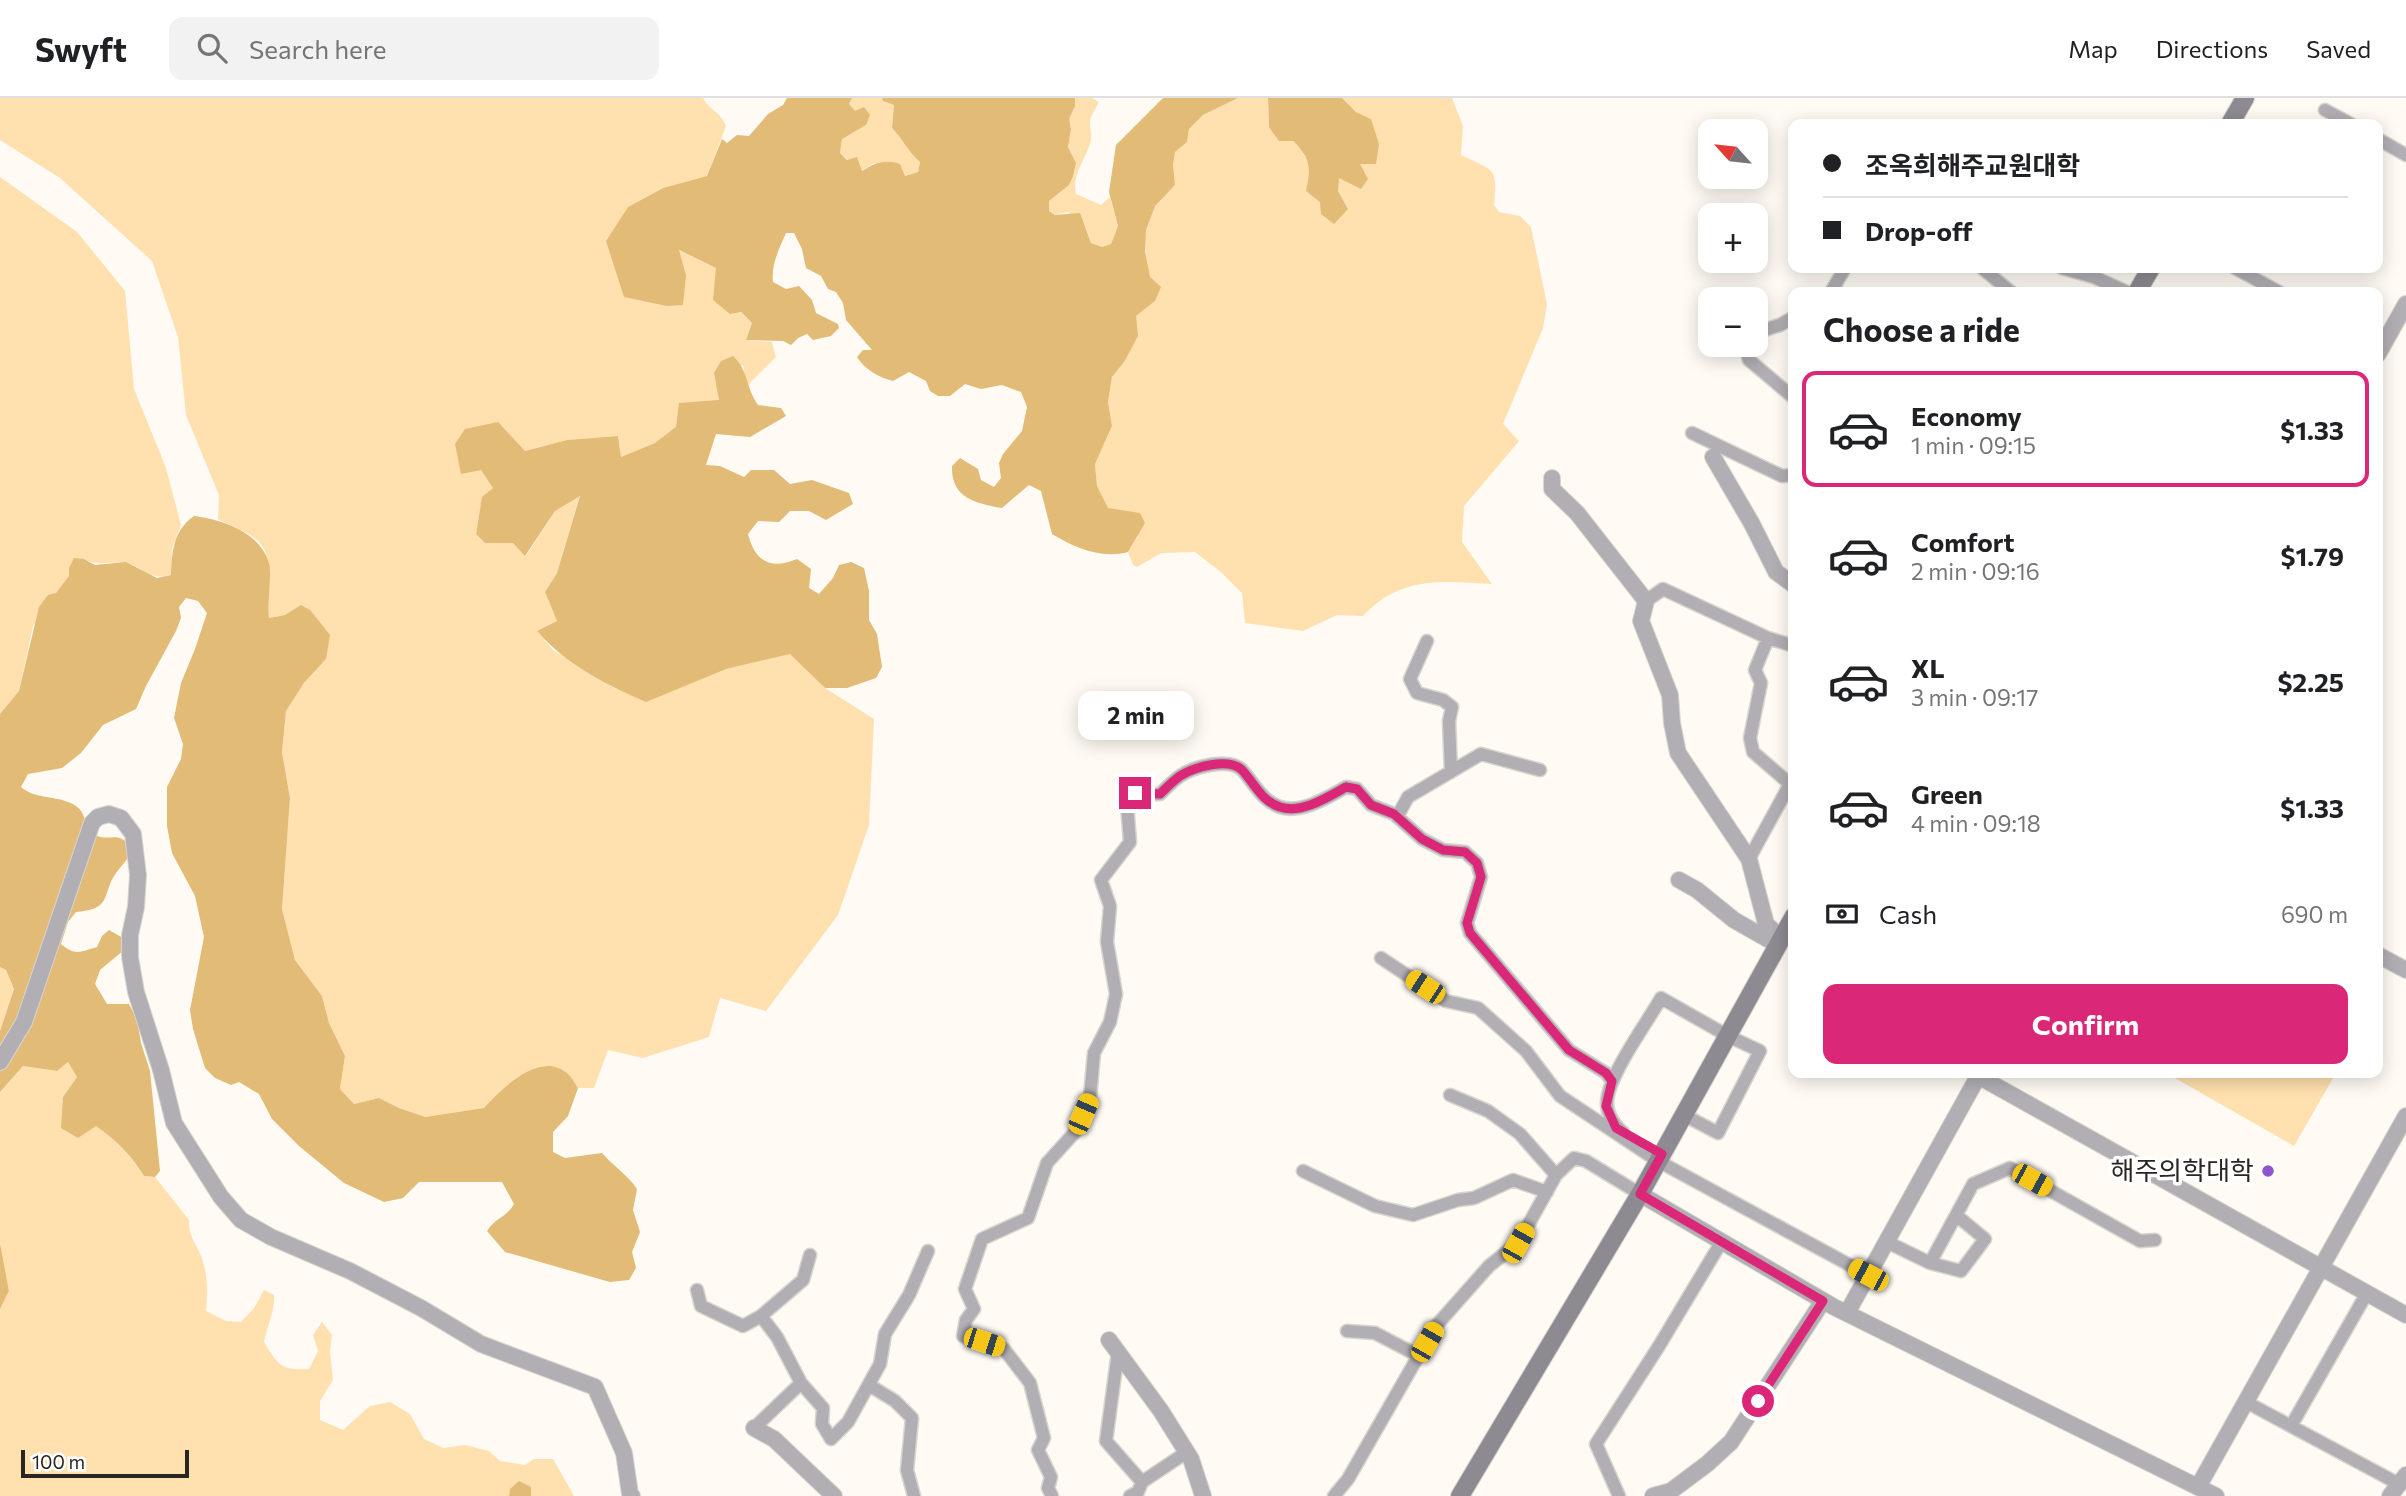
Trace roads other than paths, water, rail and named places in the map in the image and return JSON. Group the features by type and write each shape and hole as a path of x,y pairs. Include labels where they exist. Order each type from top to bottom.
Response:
{"main road":[{"path":"2232,119 2240,101"},
{"path":"1460,1496 1640,1194 1788,927"}],"street":[{"path":"2325,110 2342,119"},
{"path":"2383,142 2406,155"},
{"path":"1988,273 2005,287"},
{"path":"2080,273 2116,287"},
{"path":"2244,273 2270,287"},
{"path":"2383,344 2406,304"},
{"path":"1768,329 1788,321"},
{"path":"1748,357 1788,393"},
{"path":"1692,433 1782,476 1788,476"},
{"path":"1713,457 1776,572 1788,581"},
{"path":"1552,478 1552,489 1577,513 1646,601"},
{"path":"1780,942 1766,924 1749,859 1678,753 1670,695 1641,621 1646,601 1663,589 1788,644"},
{"path":"1769,638 1755,670 1761,683 1750,738 1753,752 1788,782"},
{"path":"1427,641 1410,679 1417,694 1443,700 1452,707 1449,721 1451,772"},
{"path":"1397,817 1408,797 1481,754 1540,770"},
{"path":"1052,1496 1048,1488 1051,1477 1038,1450 1044,1438 1030,1383 1004,1349 963,1336 966,1320 974,1309 965,1289 982,1239 1028,1218 1047,1163 1076,1131 1090,1097 1094,1053 1110,1022 1116,995 1107,942 1110,906 1101,880 1130,842 1126,804 1135,793 1160,794 1182,775 1200,768 1227,764 1240,767 1264,799 1283,808 1314,805 1346,787 1357,789 1371,805 1397,817 1422,839 1443,850 1465,852 1477,863 1481,877 1467,923 1470,933 1569,1050 1606,1073 1612,1081"},
{"path":"1749,859 1788,788"},
{"path":"0,1062 24,1022 92,822 109,814 121,818 133,834 138,875 136,907 130,935 130,957 136,992 161,1070 174,1123 221,1197 241,1220 271,1237 350,1271 421,1308 481,1344 596,1387 624,1453 632,1496"},
{"path":"1679,880 1697,890 1734,920 1780,942"},
{"path":"1381,958 1446,1001 1478,1008 1526,1051 1560,1096 1660,1158 1868,1275"},
{"path":"2383,958 2406,970"},
{"path":"1660,1158 1616,1128 1606,1106 1612,1081 1661,998 1760,1051 1718,1133 1684,1115"},
{"path":"1847,1313 1977,1078"},
{"path":"1986,1078 2406,1315"},
{"path":"1450,1095 1488,1111 1520,1133 1556,1175"},
{"path":"2198,1487 2406,1116"},
{"path":"1334,1496 1348,1479 1435,1327 1489,1266 1518,1243 1556,1175 1574,1158 1586,1161 1823,1301 2216,1496"},
{"path":"1930,1264 1973,1184 2010,1168 2140,1241 2155,1240"},
{"path":"1303,1171 1375,1206 1413,1215 1458,1200 1474,1198 1513,1180 1547,1192"},
{"path":"1887,1242 1930,1264 1961,1270 1985,1239 1956,1216"},
{"path":"1619,1496 1596,1444 1722,1241"},
{"path":"761,1316 777,1337 801,1383 823,1408 822,1424 831,1439 848,1422 880,1364 885,1334 909,1295 928,1251"},
{"path":"697,1290 701,1306 744,1326 761,1316 803,1280 810,1255"},
{"path":"2291,1426 2367,1293"},
{"path":"1653,1496 1671,1492 1731,1442 1823,1301"},
{"path":"1347,1331 1375,1334 1419,1356"},
{"path":"1113,1346 1187,1451 1203,1496"},
{"path":"1113,1346 1106,1441 1142,1482"},
{"path":"801,1383 754,1428 774,1439 834,1496"},
{"path":"869,1385 895,1401 912,1418 907,1469 914,1496"},
{"path":"2246,1402 2398,1485"},
{"path":"1130,1496 1138,1492 1142,1482 1187,1451"}],"place":[{"name":"해주의학대학","path":"2268,1171"}]}
